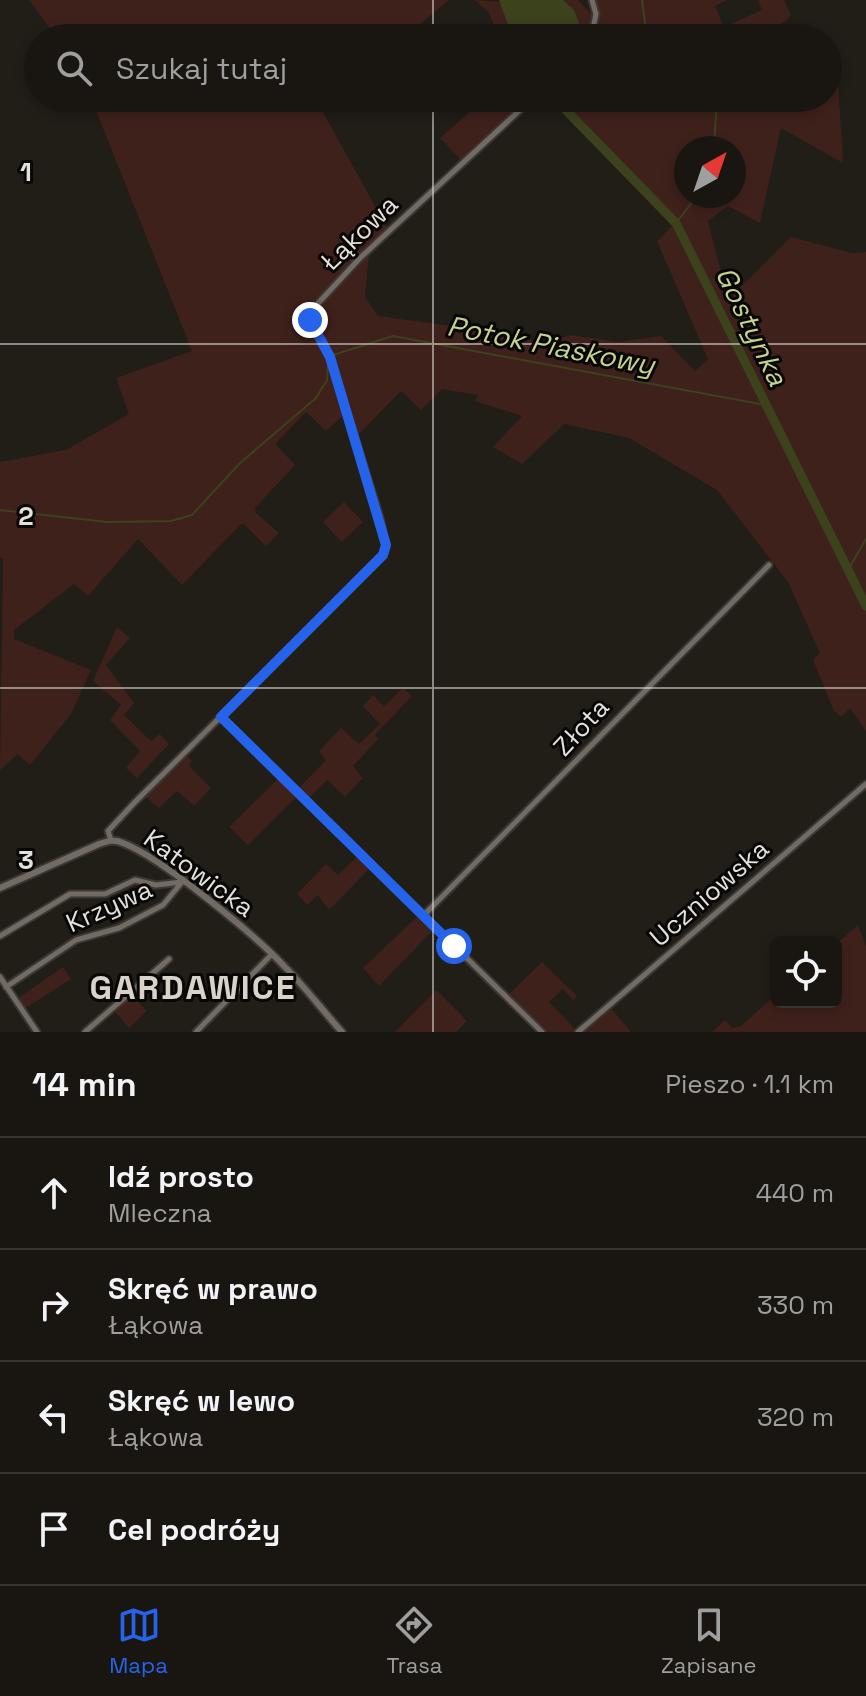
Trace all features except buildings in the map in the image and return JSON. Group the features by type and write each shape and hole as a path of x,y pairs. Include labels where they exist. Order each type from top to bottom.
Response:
{"street":[{"path":"592,0 596,14 594,24"},
{"name":"Łąkowa","path":"111,840 108,831 119,819 383,555 386,545 330,357 310,320 311,311 337,280 518,112"},
{"name":"Złota","path":"423,916 769,565"},
{"path":"221,717 542,1032"},
{"name":"Uczniowska","path":"578,1032 866,784"},
{"name":"Katowicka","path":"0,888 111,840 132,847 182,882 272,954 342,1032"},
{"path":"0,936 70,894 105,894 135,880 156,885 182,882"},
{"name":"Krzywa","path":"6,987 76,940 119,928 163,905 182,882"},
{"path":"196,1032 272,954"},
{"path":"85,1032 169,959"},
{"path":"0,977 37,1032"}],"shaded area":[{"path":"29,0 449,0 420,24 47,24"},
{"path":"475,0 502,2 509,24 493,24 489,13"},
{"path":"499,0 563,0 574,10 579,23 578,24 508,24"},
{"path":"563,0 578,0 594,17 592,24 579,23"},
{"path":"595,0 727,0 715,6 723,24 598,24"},
{"path":"758,0 784,0 791,15 780,24 731,24 762,10"},
{"path":"97,112 323,112 389,231 337,282 369,254 365,297 378,316 481,330 556,346 553,340 571,335 618,342 661,336 695,371 708,359 657,241 672,226 562,112 840,112 843,163 781,128 760,223 732,208 746,208 746,136 674,136 674,208 725,208 708,221 728,300 791,237 852,253 866,252 866,731 850,708 841,717 834,711 813,660 820,653 788,582 717,490 629,438 564,424 522,464 493,447 522,416 475,401 478,395 442,389 421,410 401,391 357,436 348,411 326,431 306,412 275,444 295,465 255,508 256,513 279,533 266,546 244,524 240,525 182,585 138,539 88,596 74,584 14,630 14,639 91,670 71,714 30,765 18,754 0,770 3,558 0,558 0,462 66,450 129,414 116,378 192,351"},
{"path":"470,112 514,112 462,161 440,138"},
{"path":"344,502 363,522 342,542 323,522"},
{"path":"117,627 130,638 106,665 134,703 124,715 151,741 160,734 169,744 137,778 126,768 140,751 110,720 121,705 93,681"},
{"path":"403,688 412,696 375,735 378,739 353,766 363,778 345,797 327,780 308,799 298,789 326,760 319,751 341,728 359,744 380,724 363,706 373,695 384,706"},
{"path":"186,755 192,761 189,766 211,788 194,806 177,791 159,808 144,795"},
{"path":"279,778 297,796 248,845 229,827"},
{"path":"359,855 371,867 331,908 328,909 318,895 307,905 297,894 326,864 338,875"},
{"path":"419,915 432,931 379,986 363,968"},
{"path":"858,925 866,946 866,1032 712,1032 725,1020 732,1028 741,1026 770,999 770,1008 842,1008 842,939"},
{"path":"542,962 577,996 573,1000 563,989 549,1002 576,1030 573,1032 546,1032 508,995"},
{"path":"63,967 71,979 24,1009 18,998"},
{"path":"436,990 467,1021 456,1032 395,1032"},
{"path":"132,996 147,1011 129,1028 114,1011"},
{"path":"611,1008 631,1032 582,1032"}],"waterway":[{"path":"642,0 645,24"},
{"name":"Gostynka","path":"568,112 676,223 866,606"},
{"path":"715,136 716,112"},
{"path":"676,223 688,208"},
{"name":"Potok Piaskowy","path":"333,355 393,336 765,405"},
{"name":"Potok Piaskowy","path":"0,510 107,522 171,521 192,515 240,463 316,398 327,380 328,363"},
{"path":"848,570 866,539"}],"district":[{"name":"GARDAWICE","path":"193,987"}],"route":[{"path":"310,320 330,357 386,545 383,555 221,717 454,946"}]}
